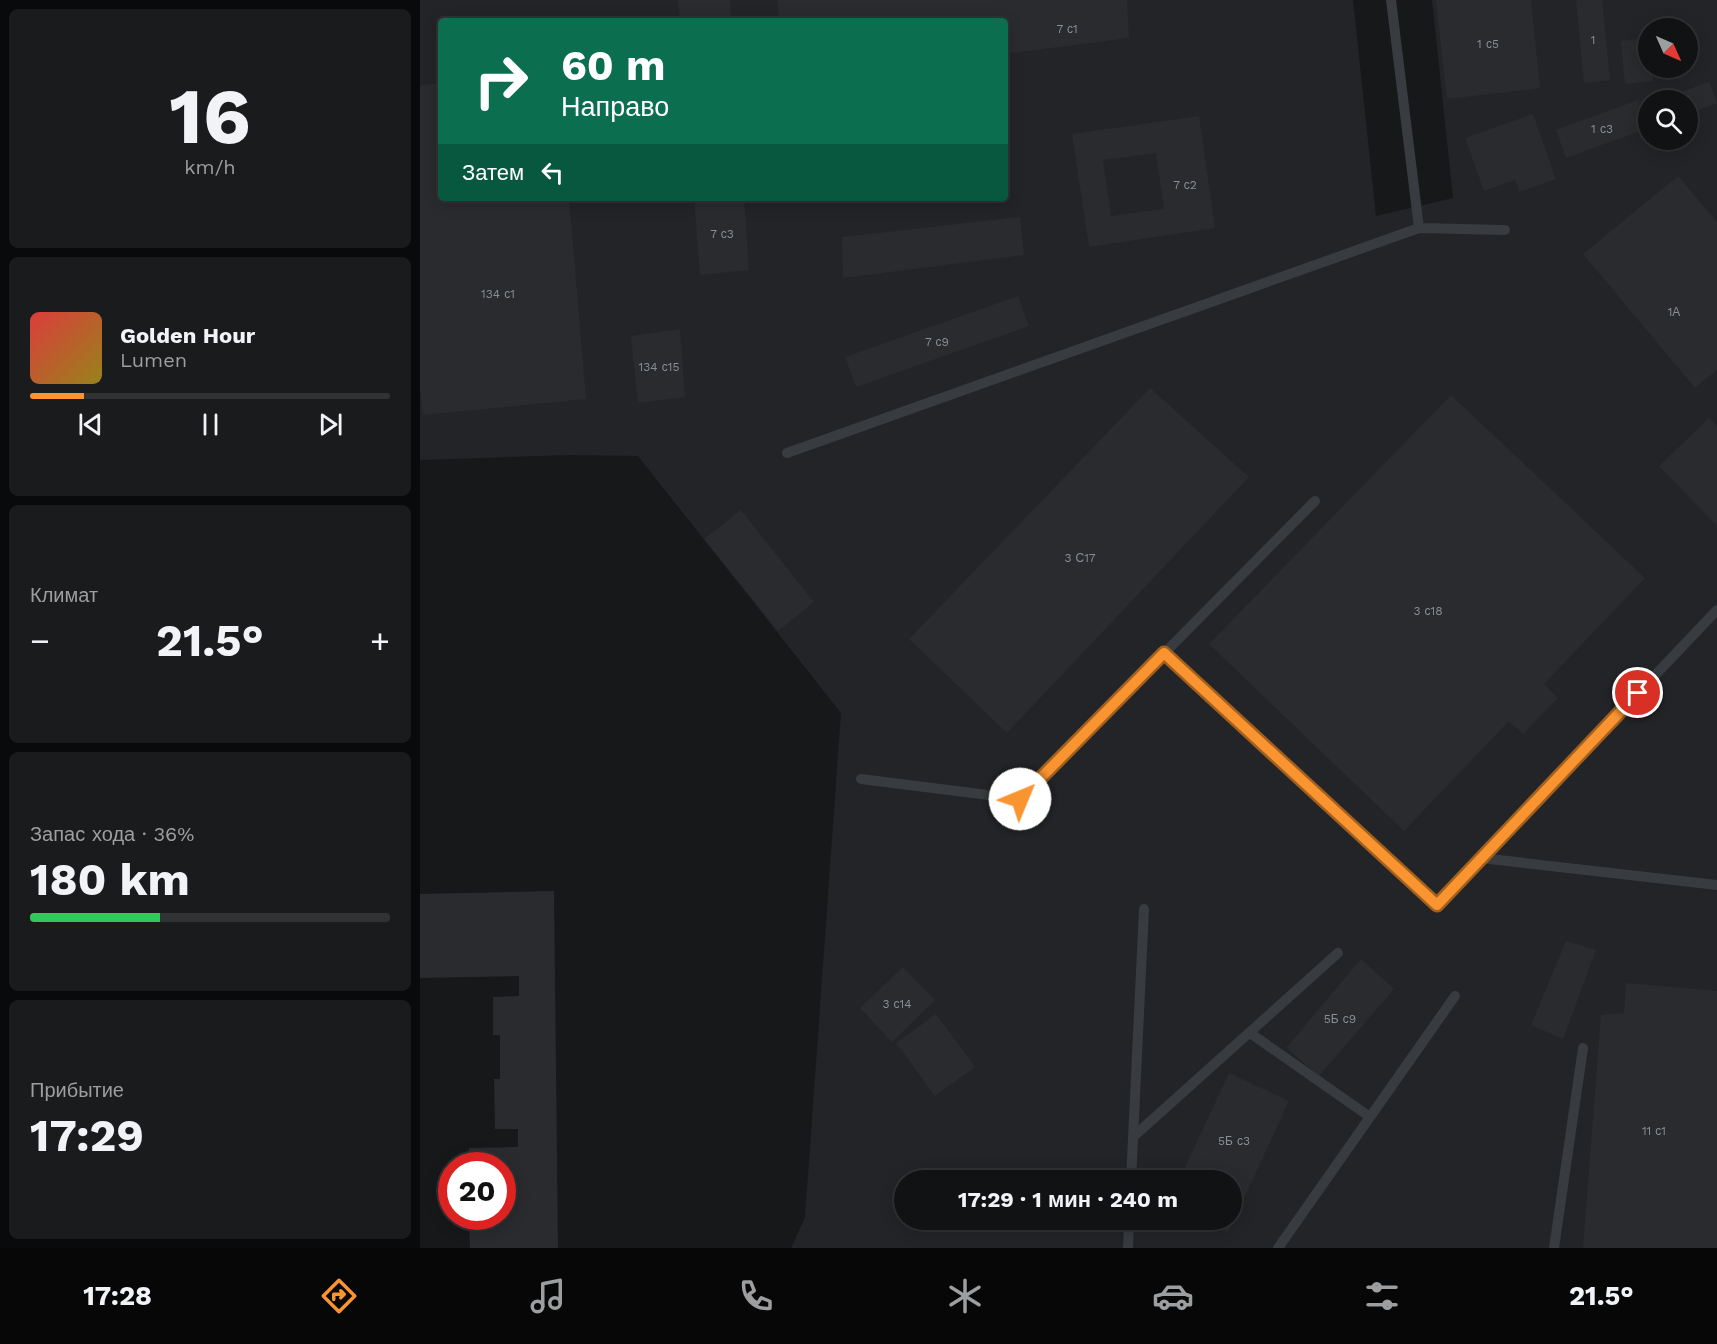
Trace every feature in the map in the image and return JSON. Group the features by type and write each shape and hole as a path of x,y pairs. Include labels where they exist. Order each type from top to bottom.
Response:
{"lane":[{"path":"1391,0 1419,228"},
{"path":"787,453 1419,228 1504,230"},
{"path":"861,779 1020,799 1315,501"},
{"path":"1164,653 1437,905 1717,610"},
{"path":"1481,858 1717,885"},
{"path":"1131,1170 1144,909"},
{"path":"1133,1137 1338,954"},
{"path":"1278,1248 1455,996"},
{"path":"1250,1033 1370,1117"},
{"path":"1554,1248 1583,1048"},
{"path":"1128,1248 1129,1230"}],"shaded area":[{"path":"420,0 1353,0 1376,216 1453,198 1432,0 1717,0 1717,1248 791,1248 805,1217 841,713 638,456 569,455 420,460"}],"building":[{"path":"678,0 730,0 731,18 680,18"},
{"path":"777,0 1127,0 1129,38 1008,54 1008,18 779,18"},
{"path":"1436,0 1531,0 1540,88 1447,99"},
{"path":"1576,0 1602,0 1610,80 1584,83"},
{"path":"1638,39 1638,78 1653,78 1653,81 1625,84 1621,41"},
{"path":"1709,82 1717,103 1698,110 1698,90 1687,90"},
{"path":"438,83 438,201 569,201 586,399 423,415 420,389 420,85"},
{"path":"1638,100 1638,132 1566,158 1556,130"},
{"path":"1533,114 1556,179 1520,192 1515,180 1484,191 1465,138"},
{"path":"1199,116 1215,228 1089,247 1072,134","holes":["1156,153 1164,209 1111,216 1103,160"]},
{"path":"1678,176 1717,222 1717,370 1695,388 1583,254"},
{"path":"694,201 744,201 749,270 700,275"},
{"path":"1020,217 1024,255 843,278 842,237"},
{"path":"1018,296 1029,326 856,387 845,357"},
{"path":"680,329 685,397 638,403 631,336"},
{"path":"1150,388 1249,477 1007,733 909,639"},
{"path":"1451,395 1645,578 1544,684 1558,698 1523,734 1509,721 1404,831 1209,644"},
{"path":"1709,418 1717,427 1717,526 1659,466"},
{"path":"741,510 814,602 778,631 704,539"},
{"path":"554,891 558,1248 470,1248 469,1230 516,1230 516,1152 469,1152 469,1148 518,1147 518,1129 495,1129 494,1079 500,1079 500,1035 493,1035 493,997 519,996 519,976 420,978 420,894"},
{"path":"1566,941 1596,950 1563,1039 1531,1025"},
{"path":"1361,959 1394,989 1319,1076 1286,1048"},
{"path":"903,967 935,1000 892,1042 860,1008"},
{"path":"1626,983 1717,991 1717,1248 1583,1248 1601,1015 1624,1013"},
{"path":"936,1014 975,1067 935,1096 896,1043"},
{"path":"1229,1073 1289,1101 1242,1203 1242,1170 1184,1170"}],"route":[{"path":"1020,799 1164,653 1437,905 1638,693"}]}
